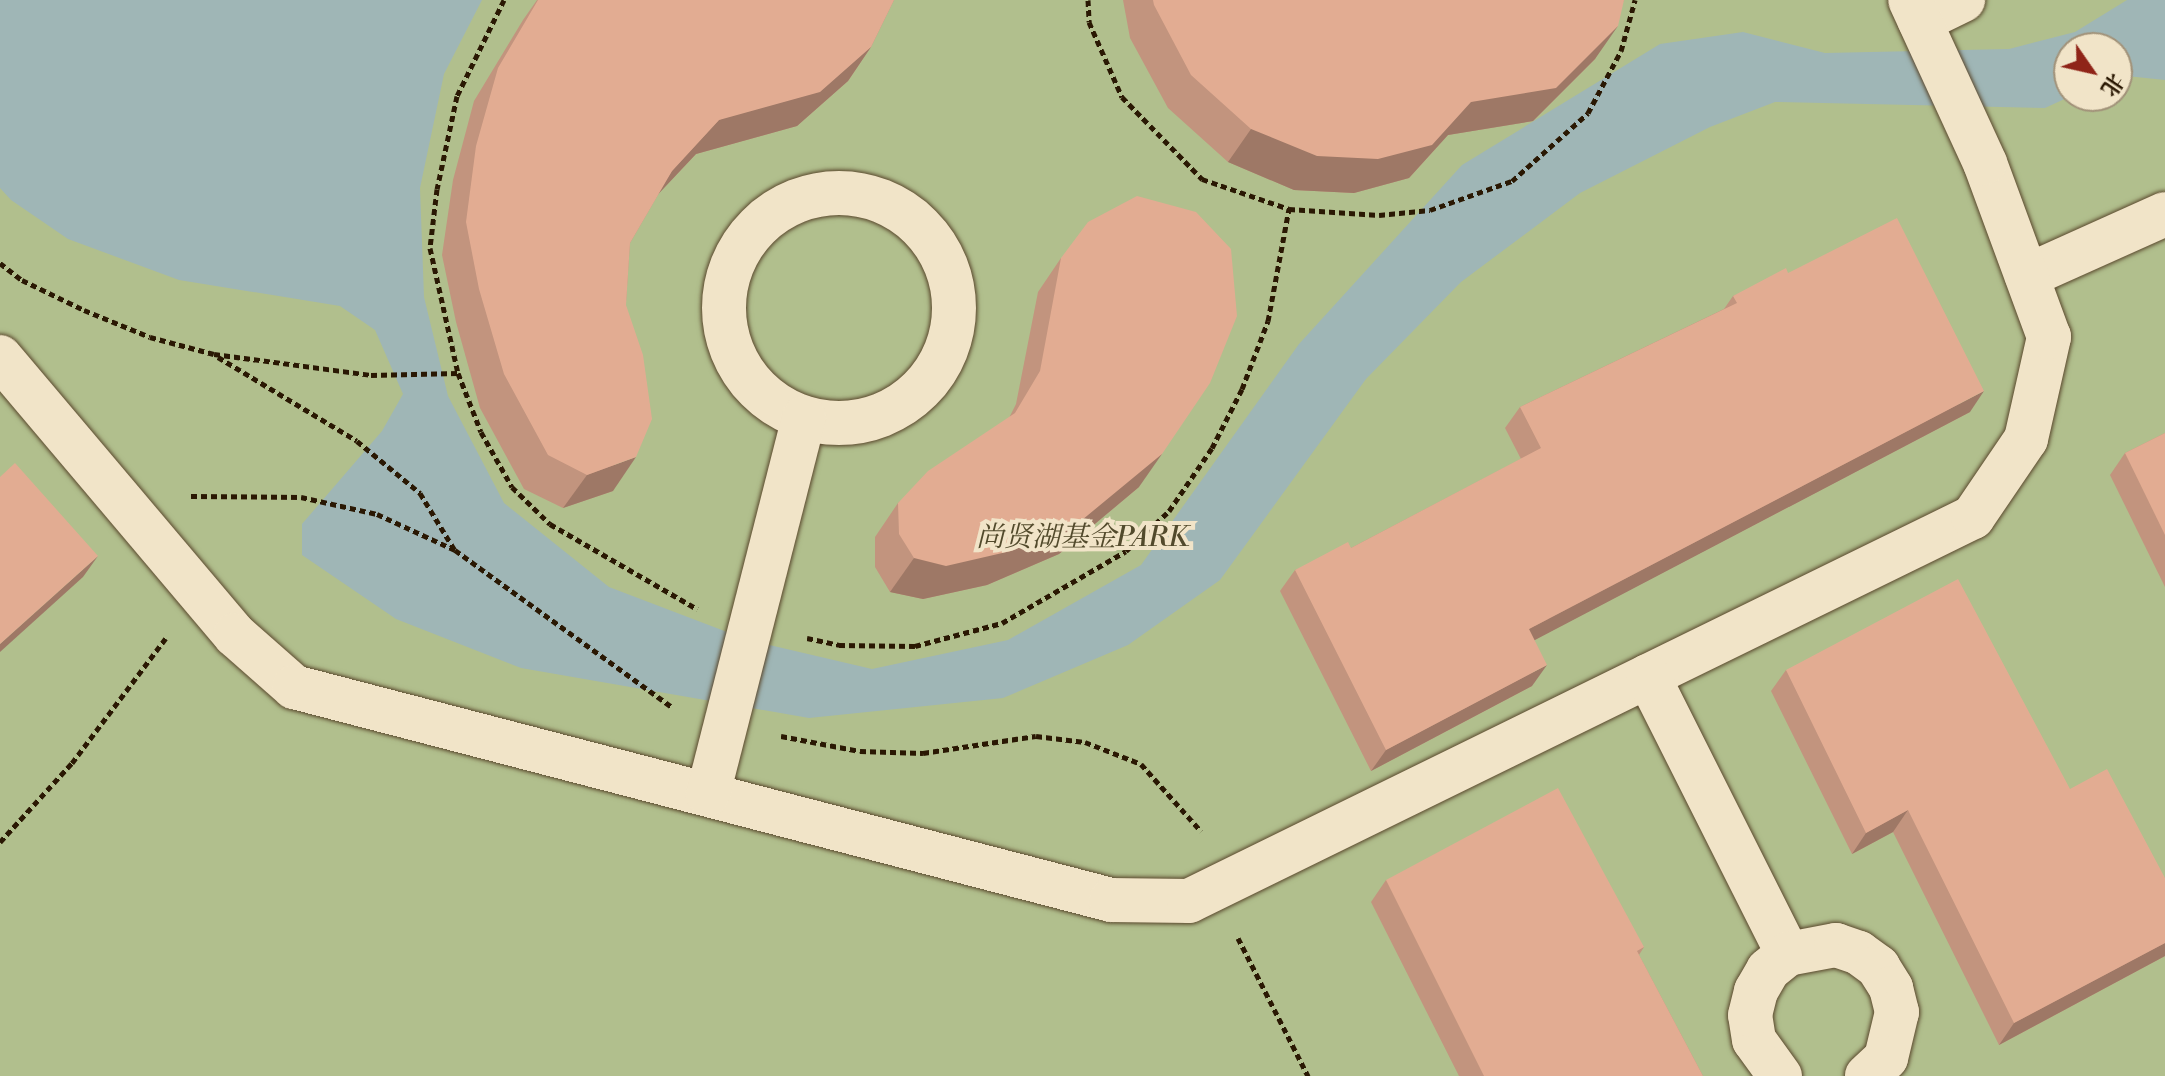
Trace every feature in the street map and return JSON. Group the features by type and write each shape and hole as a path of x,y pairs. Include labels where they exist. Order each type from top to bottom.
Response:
{"street":[{"path":"0,357 235,635 294,687 1111,900 1189,901 1973,517 2026,439 2049,337 1985,163 1915,10 1963,0"},
{"path":"827,192 867,195 903,211 933,239 949,271 955,306 950,343 933,375 908,401 876,418 840,424 804,418 772,402 738,362 728,338 723,298 734,260 757,227 789,204 827,192"},
{"path":"2027,276 2165,214"},
{"path":"708,794 804,418"},
{"path":"1648,676 1788,954"},
{"path":"1780,1076 1754,1040 1750,1015 1768,970 1788,954 1836,945 1859,953 1891,988 1895,1036 1886,1058 1867,1076"}],"path":[{"path":"1088,0 1089,22 1122,97 1202,179 1289,209 1379,215 1430,210 1512,181 1588,113 1621,51 1635,0"},
{"path":"0,263 22,280 84,310 150,337 214,354 371,375 458,373"},
{"path":"214,354 357,441 420,493 455,550"},
{"path":"133,514 203,492 301,497 377,514 455,550 678,712 726,725 860,751 963,750 1036,736 1085,742 1141,764 1199,823 1214,890 1308,1076"},
{"path":"0,842 72,763 200,595"}],"green space":[{"name":"尚贤湖基金PARK","path":"0,0 2165,0 2165,1076 0,1076"}],"water":[{"path":"0,0 482,0 444,74 420,188 424,297 448,396 504,503 609,587 748,640 872,669 1008,640 1141,565 1299,344 1462,165 1660,44 1743,32 1825,53 2009,49 2053,38 2053,104 2045,108 1775,102 1710,127 1580,193 1461,282 1366,379 1220,580 1128,645 1003,698 809,718 521,668 396,619 302,555 302,524 382,431 403,394 375,330 340,306 179,280 68,239 11,200 0,188"},
{"path":"2127,0 2165,0 2165,80 2133,77 2133,32 2075,32"}],"building":[{"path":"538,0 894,0 871,47 820,92 719,120 672,171 630,243 626,305 643,355 652,419 636,457 587,475 548,455 504,374 479,289 466,222 476,146 498,68"},
{"path":"1153,0 1624,0 1618,26 1556,88 1471,102 1432,145 1378,159 1317,156 1251,129 1191,75"},
{"path":"1137,196 1196,212 1231,249 1237,316 1210,383 1162,454 1082,520 1011,551 946,566 914,558 899,534 898,503 928,471 1015,413 1040,371 1061,258 1088,222"},
{"path":"1897,218 1984,391 1529,629 1547,665 1386,750 1295,570 1348,542 1351,548 1541,448 1520,407 1737,303 1733,296 1786,268 1788,273"},
{"path":"2165,433 2165,535 2125,453"},
{"path":"15,463 98,556 0,644 0,477"},
{"path":"1958,579 2070,789 2107,769 2165,878 2165,943 2014,1023 1908,810 1866,833 1786,670"},
{"path":"1558,788 1644,947 1637,951 1703,1076 1484,1076 1386,880"}]}
